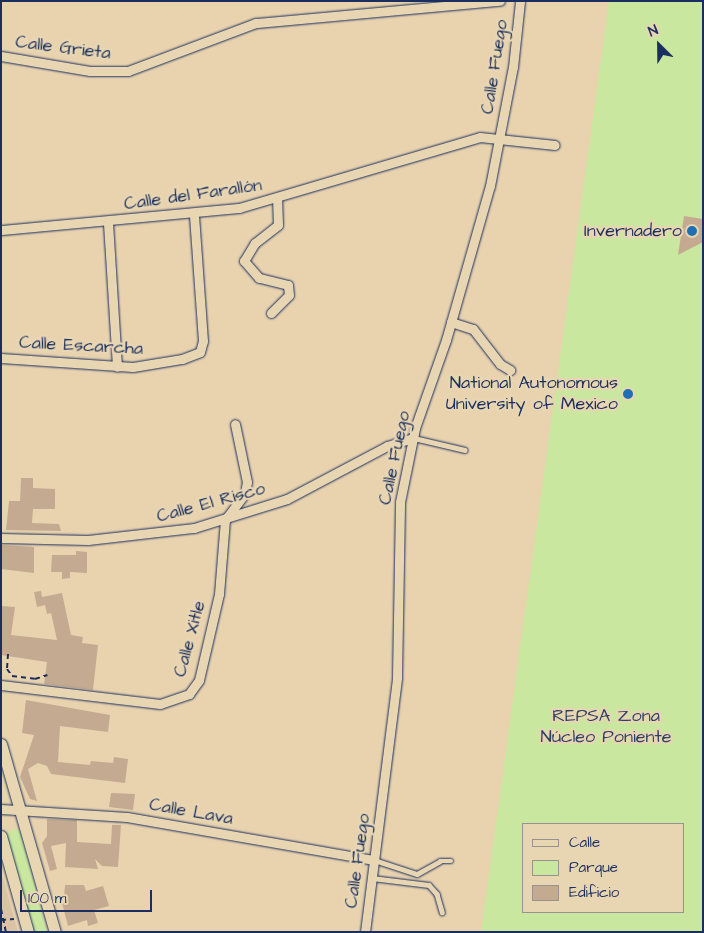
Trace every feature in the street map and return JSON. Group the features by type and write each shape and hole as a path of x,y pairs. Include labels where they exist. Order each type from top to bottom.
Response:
{"main road":[{"path":"1,744 54,932"},
{"path":"1,836 28,932"}],"street":[{"name":"Calle Grieta","path":"1,56 90,71 128,71 256,23 500,1"},
{"name":"Calle Fuego","path":"365,932 398,668 400,502 414,438 452,322 500,137 520,1"},
{"name":"Calle del Farallón","path":"1,230 194,215 277,200 449,144 500,137 555,145"},
{"path":"272,312 289,294 288,285 259,278 244,261 255,243 278,225 277,200"},
{"name":"Calle Escarcha","path":"1,358 117,366 148,366 200,352 203,342 194,215"},
{"path":"108,223 117,366"},
{"path":"452,322 473,329 510,370"},
{"path":"225,520 245,493 247,482 235,424"},
{"name":"Calle El Risco","path":"1,538 88,540 148,536 225,520 287,499 387,446 414,438"},
{"name":"Calle Xitle","path":"1,685 160,704 189,694 199,680 219,594 225,520"},
{"name":"Calle Lava","path":"1,809 20,808 127,817 374,860"}],"lane":[{"path":"414,438 465,450"},
{"path":"374,860 417,874 437,862 451,861"},
{"path":"372,878 428,885 437,894 442,912"}],"path":[{"path":"8,654 7,669 12,676 35,679 47,675"},
{"path":"1,881 1,888"},
{"path":"1,909 6,932"},
{"path":"2,920 14,918"}],"shaded area":[{"path":"1,872 4,881 18,932 1,932"}],"green space":[{"name":"REPSA Zona Núcleo Poniente","path":"609,1 703,1 703,932 481,932"},
{"path":"12,829 20,830 47,932 33,932 6,836"}],"building":[{"name":"Invernadero","path":"684,216 703,219 703,242 678,255"},
{"path":"21,478 33,478 33,488 55,489 55,509 33,509 32,523 59,524 61,531 6,530 9,501 20,501"},
{"path":"1,545 34,547 34,573 1,569"},
{"path":"76,551 87,552 87,573 70,572 70,578 62,579 62,572 51,572 52,555 76,555"},
{"path":"41,591 42,597 62,593 71,635 83,637 82,643 98,645 93,690 44,684 47,662 1,655 1,606 15,607 11,635 57,640 51,613 47,614 45,605 37,607 34,592"},
{"path":"26,700 110,715 108,732 60,726 58,762 90,765 91,761 113,763 114,757 128,759 125,783 51,774 47,766 38,763 28,769 37,801 30,799 20,777 34,735 22,733"},
{"path":"111,793 135,794 133,810 109,807"},
{"path":"47,819 77,820 77,842 111,844 112,825 121,825 118,867 102,866 95,859 98,869 65,867 66,843 51,846 57,869 50,871 42,843 47,836"},
{"path":"65,885 84,885 86,891 103,886 109,906 94,910 98,923 88,926 87,920 68,926 61,899 64,898"}],"place":[{"name":"Invernadero","path":"692,231"},
{"name":"National Autonomous University of Mexico","path":"628,394"}]}
